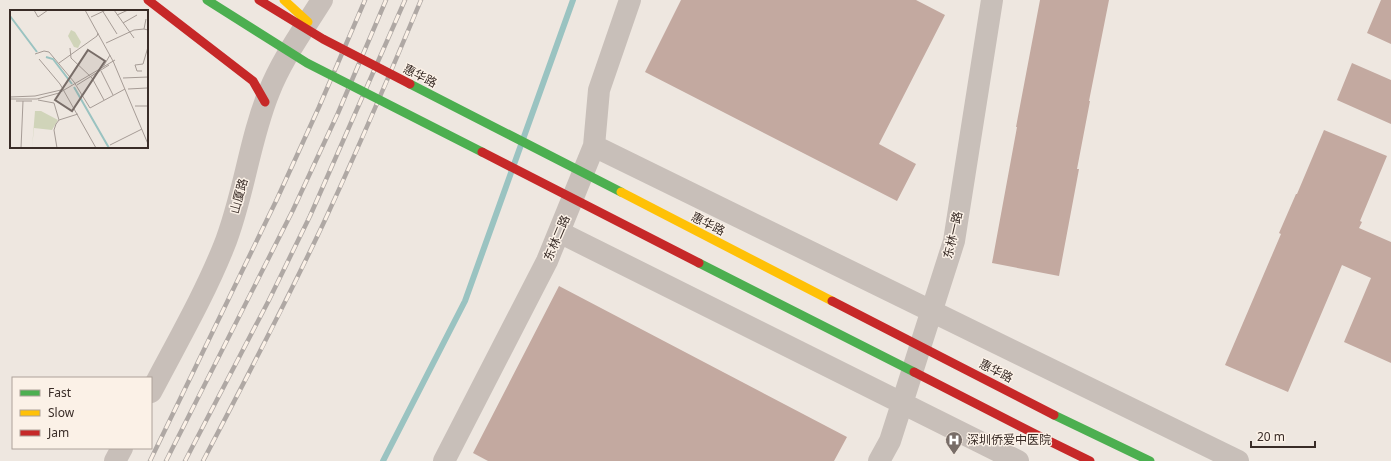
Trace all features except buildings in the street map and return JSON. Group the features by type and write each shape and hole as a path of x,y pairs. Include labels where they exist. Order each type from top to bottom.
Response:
{"main road":[{"path":"148,0 253,81 265,102"},
{"path":"208,0 307,63 1090,461"},
{"name":"惠华路","path":"259,0 323,39 1054,414 1150,461"},
{"path":"284,0 308,22"}],"street":[{"name":"山厦路","path":"152,390 212,276 234,218 260,119 269,91 282,64 322,0"},
{"name":"东林二路","path":"444,461 547,261 594,146 599,90 630,0"},
{"name":"东林一路","path":"879,461 890,441 954,241 992,0"},
{"path":"594,146 1238,461"},
{"path":"559,232 1018,461"},
{"path":"115,461 121,449"}],"waterway":[{"path":"383,461 465,301 573,0"}],"railway":[{"path":"150,461 277,199 319,107 365,0"},
{"path":"166,461 293,210 338,113 386,0"},
{"path":"185,461 269,300 310,216 405,0"},
{"path":"203,461 311,250 350,165 421,0"}],"traffic: fast":[{"path":"207,0 307,63 482,152"},
{"path":"410,84 621,192"},
{"path":"699,263 914,372"},
{"path":"1054,415 1150,461"}],"traffic: slow":[{"path":"284,0 308,22"},
{"path":"621,192 832,301"}],"traffic: jam":[{"path":"148,0 253,81 265,102"},
{"path":"259,0 323,39 410,84"},
{"path":"482,152 699,263"},
{"path":"832,301 1054,415"},
{"path":"914,372 1043,438"},
{"path":"1043,438 1090,461"}],"place":[{"name":"深圳侨爱中医院","path":"954,455"}]}
